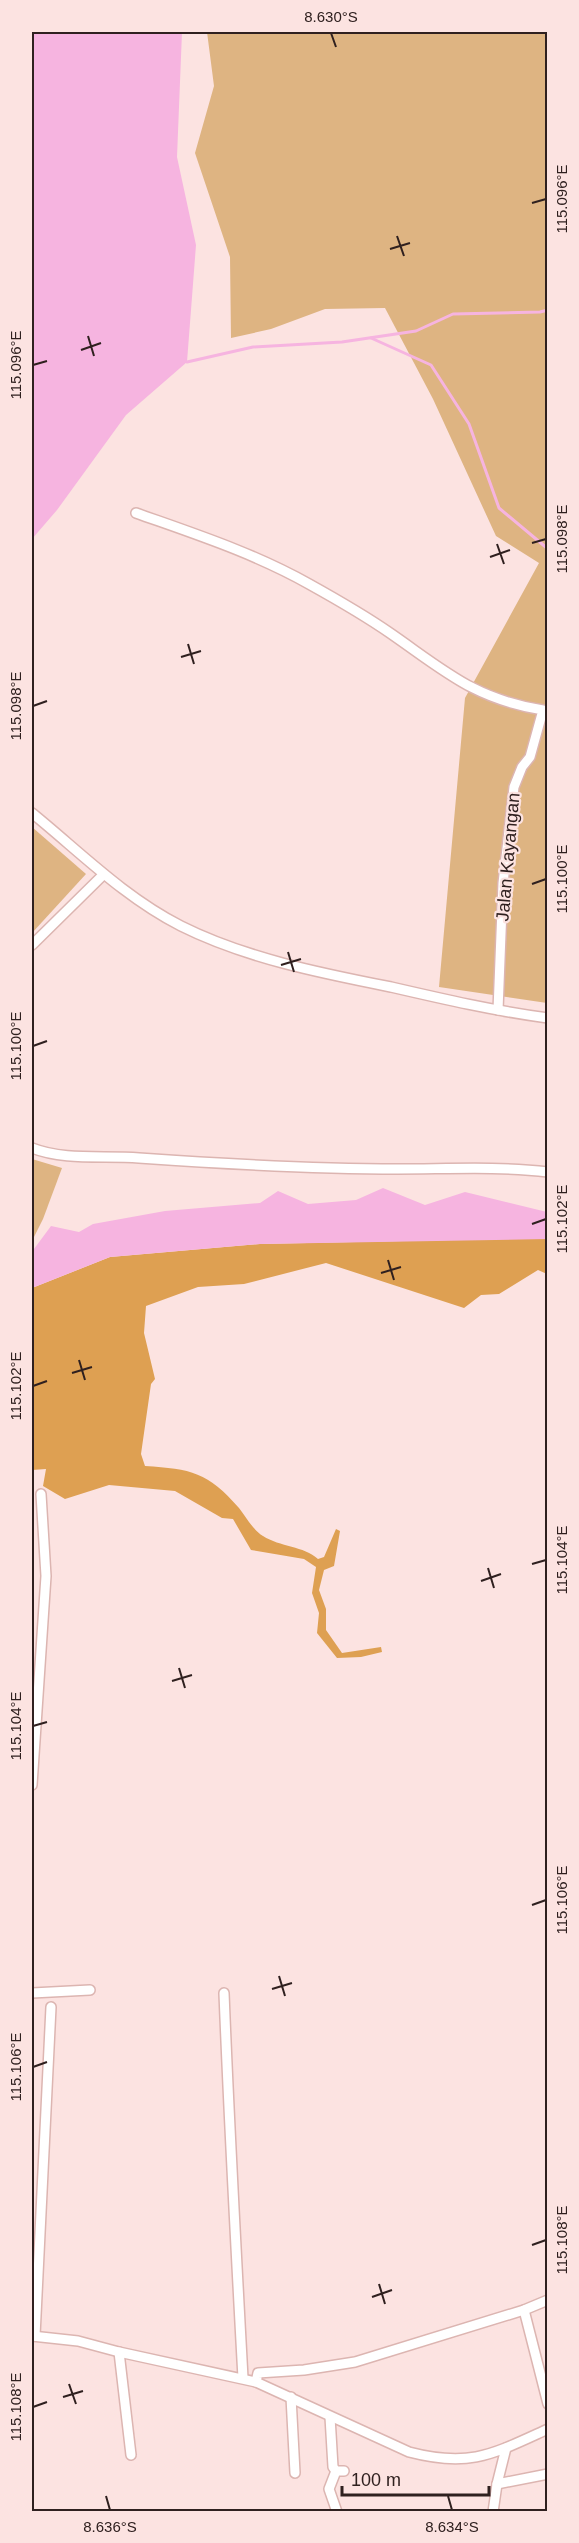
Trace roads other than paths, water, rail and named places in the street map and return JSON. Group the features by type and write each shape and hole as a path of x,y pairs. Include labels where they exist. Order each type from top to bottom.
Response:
{"street":[{"name":"Jalan Kayangan","path":"136,513 231,546 271,564 309,584 388,632 461,683 506,703 543,710 530,757 522,767 514,788 503,883 498,1010"},
{"path":"32,813 103,875 145,905 179,925 228,945 280,962 363,982 548,1018"},
{"path":"32,945 103,875"},
{"path":"32,1148 49,1153 88,1157 126,1156 238,1165 397,1169 465,1168 548,1172"},
{"path":"32,1785 46,1576 41,1494"},
{"path":"32,1993 90,1989"},
{"path":"224,1993 243,2378"},
{"path":"51,2007 33,2336 78,2341 118,2352 243,2378 291,2397 409,2452 431,2458 469,2460 506,2448 548,2429"},
{"path":"256,2382 258,2373 304,2370 355,2362 524,2310 548,2300"},
{"path":"524,2310 548,2404"},
{"path":"118,2352 131,2455"},
{"path":"291,2397 295,2473"},
{"path":"330,2417 333,2468 340,2471 329,2488 337,2511"},
{"path":"493,2511 506,2448"},
{"path":"497,2484 548,2474"}],"waterway":[{"path":"187,362 253,347 342,342 416,331 453,314 548,310"},
{"path":"371,338 431,365 469,424 499,508 548,549"}]}
